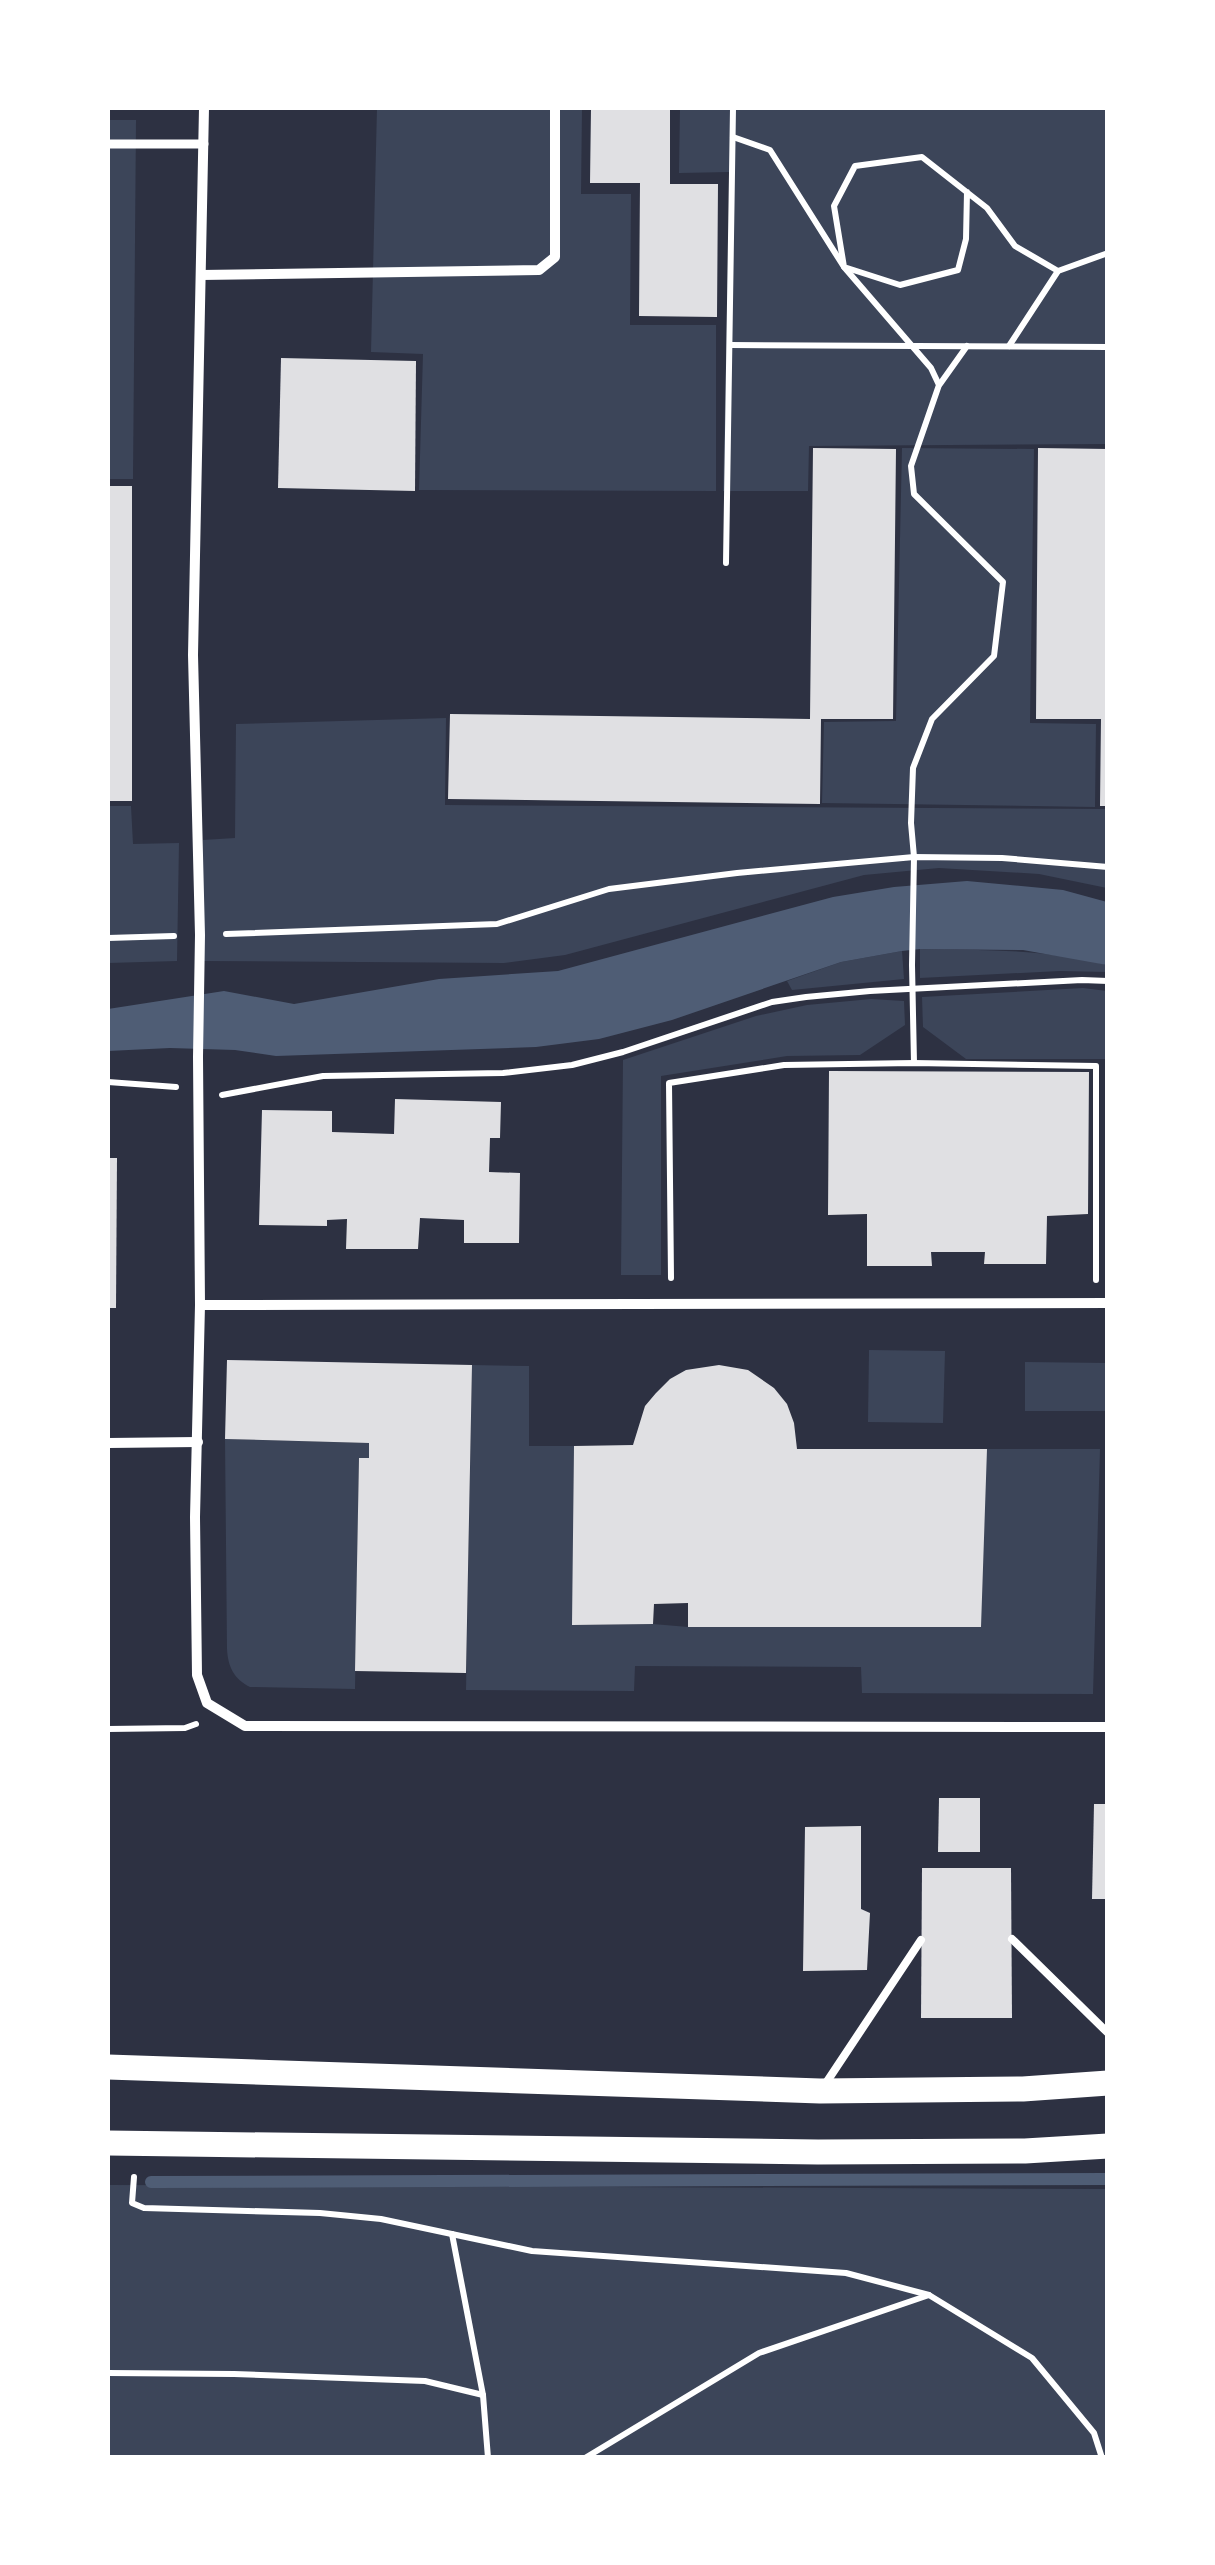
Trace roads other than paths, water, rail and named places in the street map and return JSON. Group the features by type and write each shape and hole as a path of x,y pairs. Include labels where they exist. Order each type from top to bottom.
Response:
{"main road":[{"path":"108,2067 820,2091 1108,2083"},
{"path":"108,2143 818,2152 1026,2151 1108,2146"}],"street":[{"path":"204,108 193,655 200,935 197,1675 207,1702 245,1726 1108,1726"},
{"path":"201,275 538,270 555,257 556,108"},
{"path":"108,144 204,144"},
{"path":"200,1305 1102,1303"},
{"path":"108,1443 198,1442"}],"lane":[{"path":"1012,1939 1108,2033"},
{"path":"820,2091 922,1940"}],"waterway":[{"path":"151,2182 1108,2179"}]}
